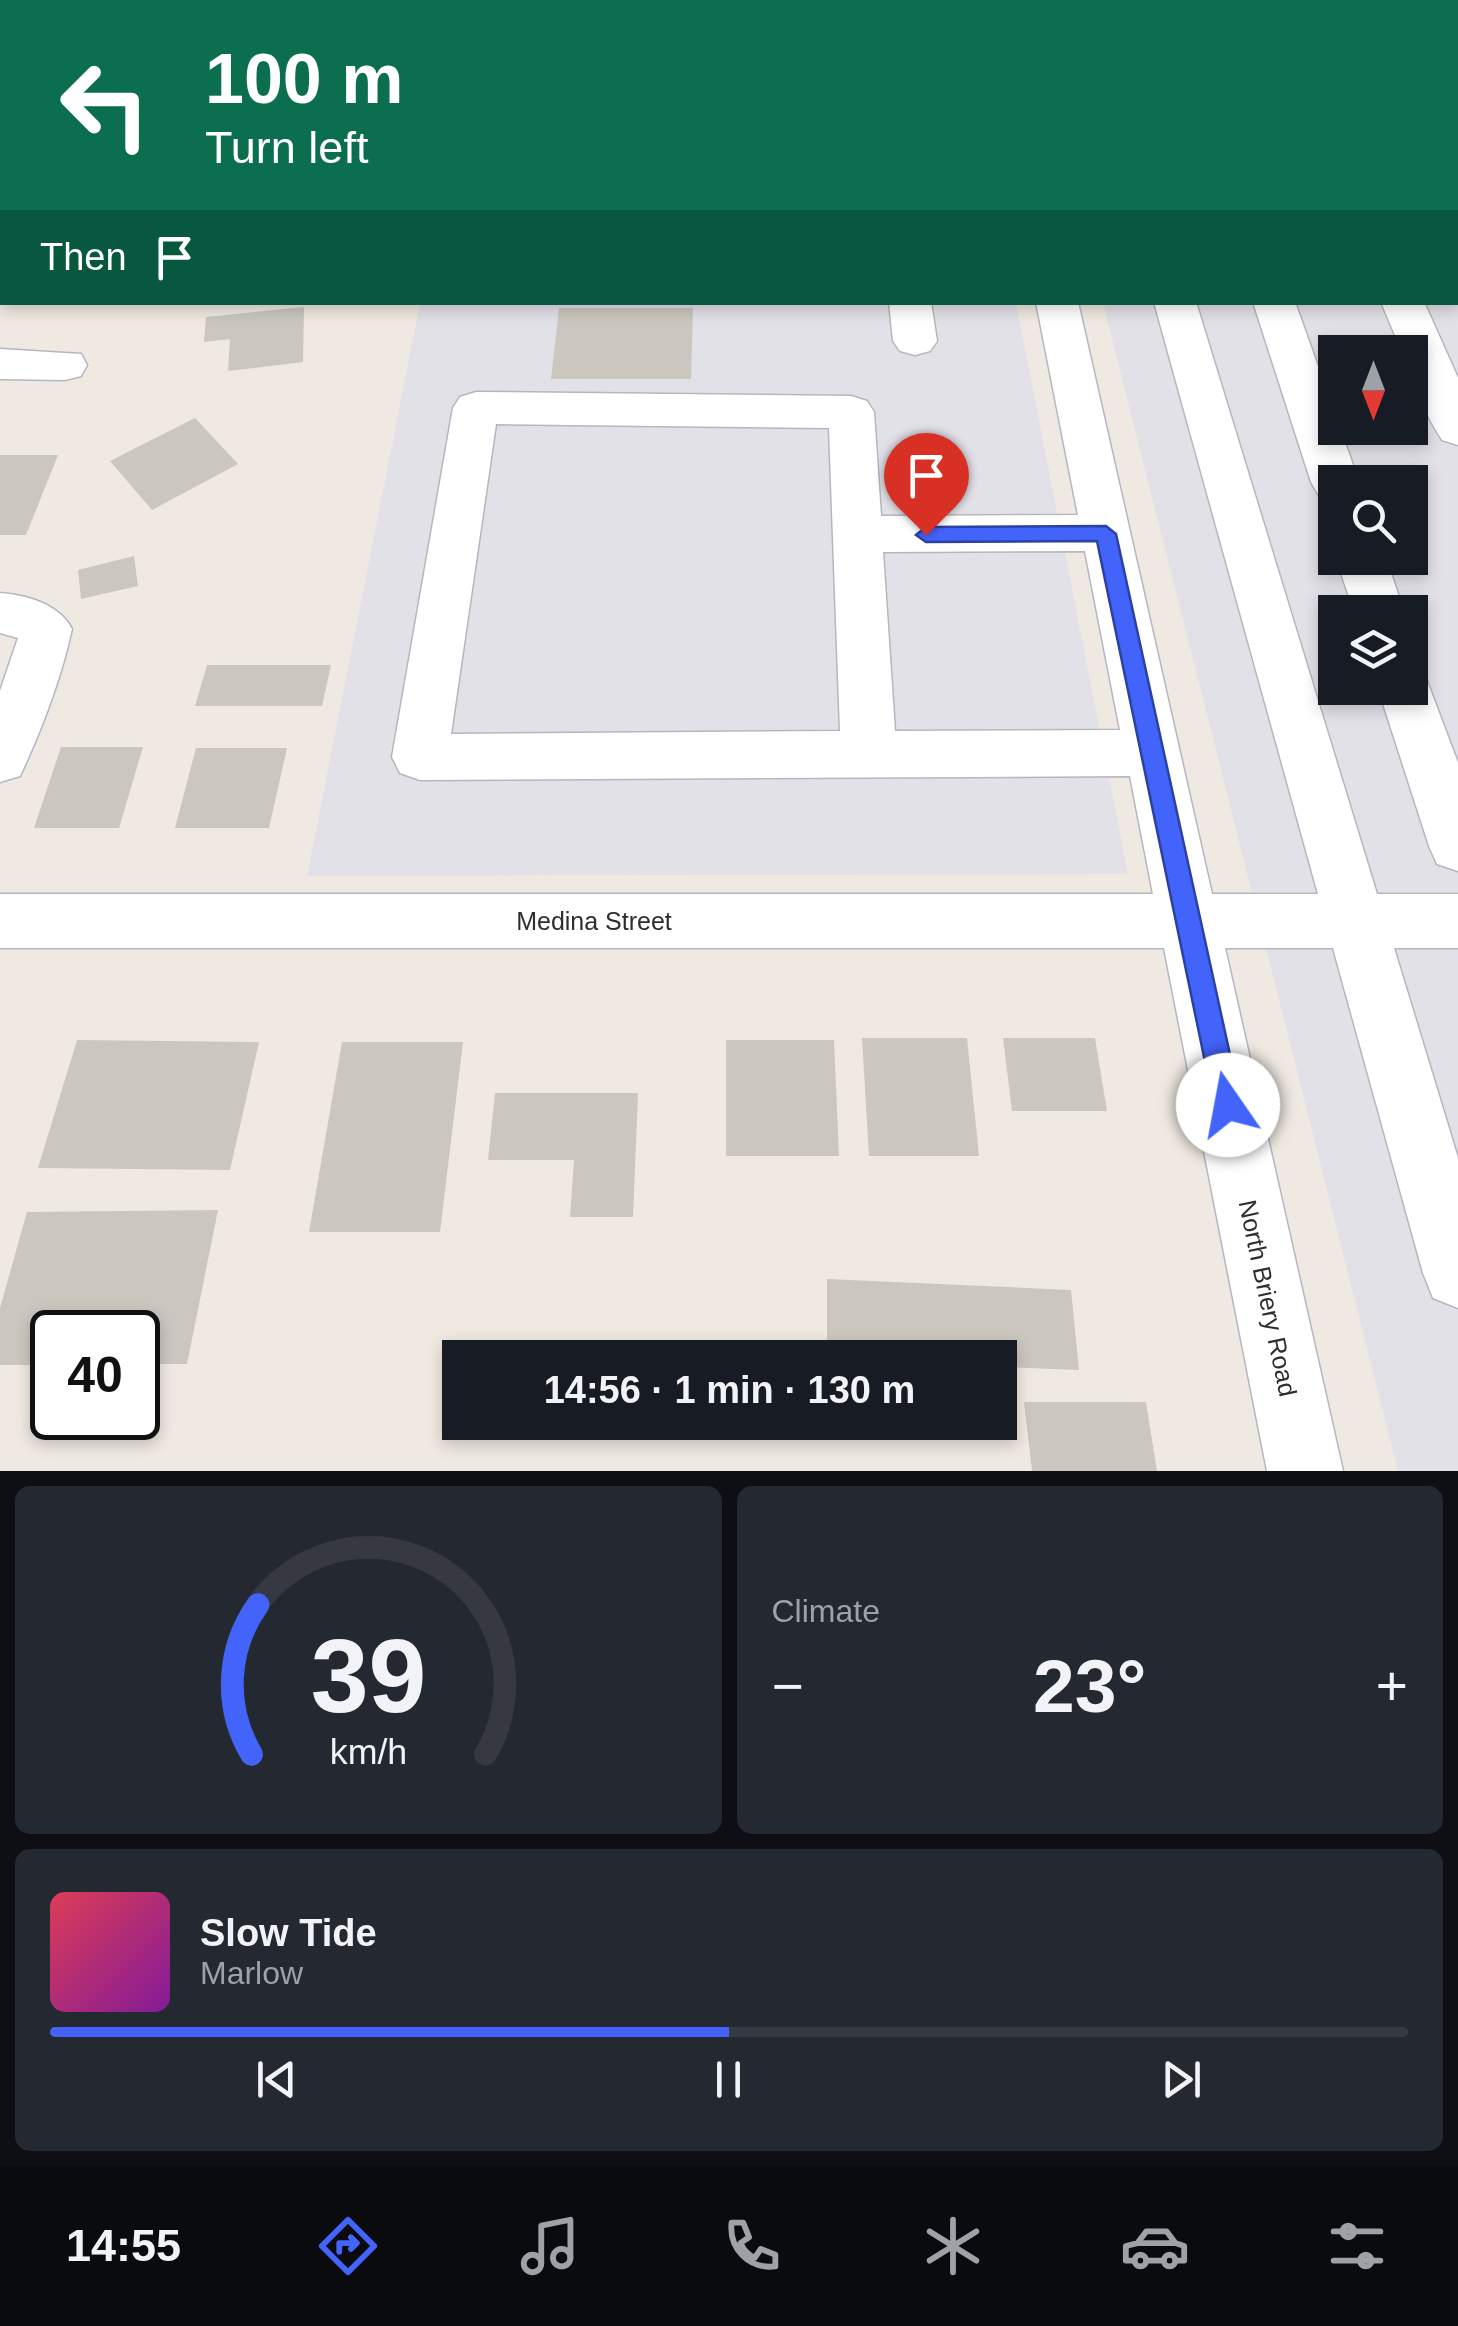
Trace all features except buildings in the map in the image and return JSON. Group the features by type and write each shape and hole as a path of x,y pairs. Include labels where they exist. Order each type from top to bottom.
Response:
{"street":[{"path":"244,0 590,0"},
{"name":"North Briery Road","path":"1058,305 1306,1471"},
{"path":"1176,305 1458,1273"},
{"path":"1275,305 1329,465"},
{"path":"1403,305 1458,429"},
{"path":"0,364 65,364"},
{"path":"869,754 851,412 476,408 420,757 1153,753"},
{"path":"858,534 1106,534"},
{"path":"0,614 18,614 46,628 38,666 0,759"},
{"path":"1410,705 1458,846"},
{"name":"Medina Street","path":"1,924 1458,921"}],"shaded area":[{"path":"420,305 1016,305 1128,874 307,876"},
{"path":"1104,305 1458,305 1458,1471 1398,1471"}],"route":[{"path":"926,535 1106,534 1228,1105"}]}
